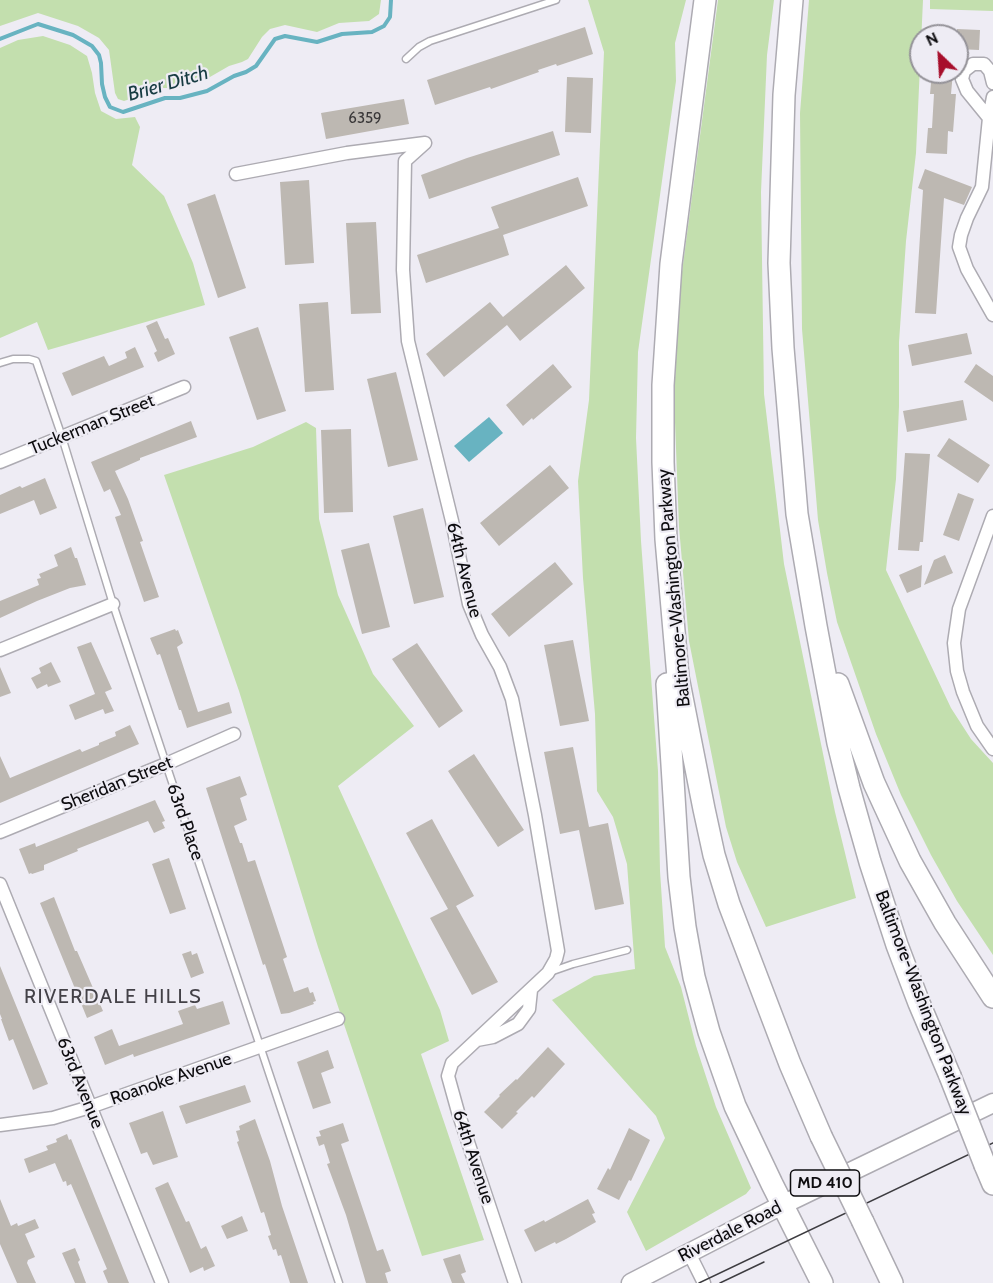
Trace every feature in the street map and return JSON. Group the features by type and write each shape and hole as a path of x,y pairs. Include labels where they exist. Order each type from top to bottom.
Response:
{"highway":[{"name":"Baltimore-Washington Parkway","path":"705,0 671,264 663,385 666,539 680,687 714,855 729,904 769,1012 821,1136 892,1283"},
{"name":"Baltimore-Washington Parkway","path":"792,0 784,95 779,263 789,434 805,567 838,743 858,821 897,945 989,1174"},
{"path":"666,539 666,656 676,837 685,927 694,977 721,1070 735,1106 822,1283"},
{"path":"805,567 840,694 892,824 945,923 993,996"}],"main road":[{"name":"Riverdale Road","path":"631,1283 782,1204 993,1103"}],"street":[{"path":"989,118 967,91 962,79 964,71 974,64 984,64 990,71 993,83"},
{"path":"993,97 982,187 964,227 959,247 967,269 993,315"},
{"name":"64th Avenue","path":"236,174 347,153 424,143 405,161 403,270 404,312 408,341 452,521 469,604 482,635 500,668 512,702 535,815 558,951 548,973 531,990 529,1009 518,1024 493,1037 476,1040 452,1063 448,1076 514,1283"},
{"name":"Tuckerman Street","path":"0,462 184,387"},
{"path":"993,516 959,609 954,643 957,671 963,692 977,726 993,749"},
{"path":"0,650 113,604"},
{"name":"Sheridan Street","path":"0,832 234,734"},
{"name":"63rd Avenue","path":"0,884 162,1283"},
{"name":"Roanoke Avenue","path":"0,1125 53,1119 338,1019"},
{"path":"689,1253 704,1283"}],"lane":[{"path":"406,59 430,41 556,0"},
{"name":"63rd Place","path":"0,363 13,359 36,361 62,437 113,604 339,1283"},
{"path":"548,973 627,950"}],"green space":[{"path":"0,0 381,0 379,14 369,21 339,23 317,32 285,25 270,29 248,59 242,62 229,66 203,81 178,88 163,88 124,101 118,99 115,93 109,50 99,38 78,26 38,13 0,26"},
{"path":"588,0 686,0 675,43 676,81 638,352 636,438 641,541 658,771 660,871 665,947 681,987 696,1046 716,1107 751,1188 746,1194 646,1251 627,1212 665,1138 656,1116 552,1000 594,976 635,969 627,864 613,817 597,791 595,714 583,578 578,481 589,400 604,52"},
{"path":"718,0 774,0 767,55 761,192 764,394 784,564 835,812 856,898 766,927 737,862 726,827 689,641 679,527 674,396 680,287"},
{"path":"809,0 923,0 922,24 909,24 909,84 919,84 916,153 906,241 899,342 896,479 886,570 951,708 971,739 993,763 993,955 957,901 901,795 876,734 837,622 818,520 802,329 800,113"},
{"path":"930,0 993,0 993,11 930,9"},
{"path":"43,36 70,45 87,56 101,111 116,119 135,117 140,127 132,165 164,196 193,263 205,305 48,350 37,322 0,338 0,48 18,40"},
{"path":"306,422 316,428 319,519 338,595 373,674 414,726 338,786 440,1010 449,1041 421,1054 484,1240 422,1256 318,947 239,691 164,475 253,447"}],"water":[{"path":"489,417 503,433 469,462 454,446"}],"building":[{"path":"585,27 593,54 538,70 539,72 491,89 490,87 435,105 427,80"},
{"path":"969,30 980,30 979,50 969,50"},
{"path":"567,77 593,78 591,133 565,132"},
{"path":"931,84 952,84 951,94 956,94 953,132 948,131 947,154 926,153 928,128 932,128 934,94 930,94"},
{"path":"404,99 409,124 326,139 321,113"},
{"path":"553,131 560,155 429,199 421,175"},
{"path":"925,169 972,187 964,205 944,198 936,314 915,313 923,190 918,188"},
{"path":"578,177 588,206 503,235 509,255 426,283 417,255 499,228 491,207"},
{"path":"309,180 314,263 285,265 280,182"},
{"path":"215,194 246,288 218,298 187,204"},
{"path":"376,222 381,313 351,314 346,223"},
{"path":"566,265 585,288 520,341 507,325 444,377 426,354 490,302 503,317"},
{"path":"328,302 334,390 305,392 299,304"},
{"path":"157,321 175,354 158,362 154,353 157,351 146,326"},
{"path":"258,327 286,411 257,420 229,337"},
{"path":"967,333 972,354 912,366 908,345"},
{"path":"135,347 144,367 72,396 62,373 104,356 109,366 127,358 125,352"},
{"path":"553,364 572,387 523,426 506,405"},
{"path":"976,364 993,376 993,402 964,382"},
{"path":"396,372 418,460 388,467 367,379"},
{"path":"963,400 967,420 907,432 903,411"},
{"path":"191,421 197,437 140,458 115,471 143,541 140,542 159,597 144,602 115,517 121,515 110,489 104,492 91,462"},
{"path":"351,429 353,512 324,513 321,430"},
{"path":"949,438 990,465 978,483 937,456"},
{"path":"905,453 930,454 923,542 920,542 919,551 898,550"},
{"path":"550,465 569,488 499,546 480,523"},
{"path":"45,478 57,508 40,515 34,500 0,514 0,495"},
{"path":"958,493 974,499 959,541 943,535"},
{"path":"423,508 444,597 414,604 393,516"},
{"path":"369,543 390,627 362,634 341,550"},
{"path":"71,547 86,585 70,588 0,618 0,601 39,585 37,579 41,578 39,574 58,566 54,555"},
{"path":"945,555 953,573 924,585 934,560"},
{"path":"555,562 573,584 509,637 491,614"},
{"path":"922,565 921,587 907,593 899,575"},
{"path":"178,630 183,643 177,647 198,712 229,702 232,713 187,728 160,654 157,655 150,638"},
{"path":"573,640 589,721 560,726 544,645"},
{"path":"91,642 112,689 105,692 114,711 105,714 103,709 75,720 69,705 95,694 77,647"},
{"path":"417,643 463,711 439,728 392,659"},
{"path":"51,662 61,682 48,687 47,684 37,689 31,678 41,673 39,668"},
{"path":"0,667 11,693 0,697"},
{"path":"130,725 139,744 0,803 0,756 10,778 80,749 82,752 99,745 116,736 115,732"},
{"path":"573,747 589,827 608,823 624,904 595,910 579,830 560,834 544,752"},
{"path":"474,754 524,830 498,847 448,771"},
{"path":"240,776 247,795 240,798 247,820 234,826 248,862 255,860 287,957 283,959 294,992 308,987 310,993 313,992 316,1001 313,1002 314,1004 289,1013 281,1014 206,788"},
{"path":"155,800 165,821 162,822 165,828 154,833 148,821 77,849 78,851 44,865 44,870 29,874 19,849 35,843 36,847"},
{"path":"432,819 474,896 456,906 498,982 472,995 430,918 448,909 406,833"},
{"path":"169,858 186,909 170,914 152,864"},
{"path":"54,897 75,951 77,951 103,1011 87,1018 40,903"},
{"path":"191,951 192,955 197,953 204,973 191,978 182,954"},
{"path":"0,966 48,1084 33,1090 13,1039 9,1041 1,1019"},
{"path":"223,1001 230,1024 105,1065 94,1037 112,1029 119,1046 183,1024 178,1011 195,1005 197,1009"},
{"path":"548,1047 565,1064 502,1129 484,1112"},
{"path":"328,1050 334,1068 321,1073 331,1103 313,1109 297,1062"},
{"path":"245,1085 251,1102 186,1124 179,1106"},
{"path":"163,1111 178,1157 153,1165 147,1152 141,1154 129,1123"},
{"path":"255,1119 308,1283 290,1283 281,1255 278,1256 276,1249 273,1250 264,1212 261,1213 237,1142 239,1141 236,1131 240,1130 239,1126"},
{"path":"343,1123 349,1141 341,1144 377,1251 383,1249 391,1271 385,1273 388,1283 366,1283 346,1215 327,1164 330,1163 324,1144 319,1146 316,1137 321,1136 319,1131"},
{"path":"629,1128 650,1140 631,1181 629,1180 619,1200 597,1189 608,1168 610,1170"},
{"path":"67,1134 129,1283 108,1283 103,1271 107,1269 71,1184 67,1186 66,1181 63,1182 55,1163 29,1173 24,1159 48,1150 46,1146 57,1142 56,1139"},
{"path":"168,1182 201,1249 206,1246 215,1266 204,1271 203,1267 190,1273 155,1188"},
{"path":"0,1199 11,1226 17,1223 18,1226 35,1219 39,1228 25,1234 35,1257 27,1263 36,1283 17,1283 0,1244"},
{"path":"588,1199 595,1213 592,1214 596,1222 556,1244 555,1242 535,1252 524,1230 544,1220 545,1222"},
{"path":"242,1216 248,1231 227,1239 221,1226"},
{"path":"75,1248 86,1283 75,1283 62,1253"},
{"path":"460,1254 466,1272 461,1274 465,1283 452,1283 443,1259"}],"waterway":[{"name":"Brier Ditch","path":"0,39 38,24 73,35 92,46 99,55 105,97 110,107 123,112 165,98 180,98 207,91 256,66 275,39 285,36 317,42 342,34 372,32 384,26 390,17 391,0"}],"tram line":[{"path":"699,1283 993,1143"},
{"path":"720,1283 764,1262"}],"district":[{"name":"RIVERDALE HILLS","path":"113,997"}]}
